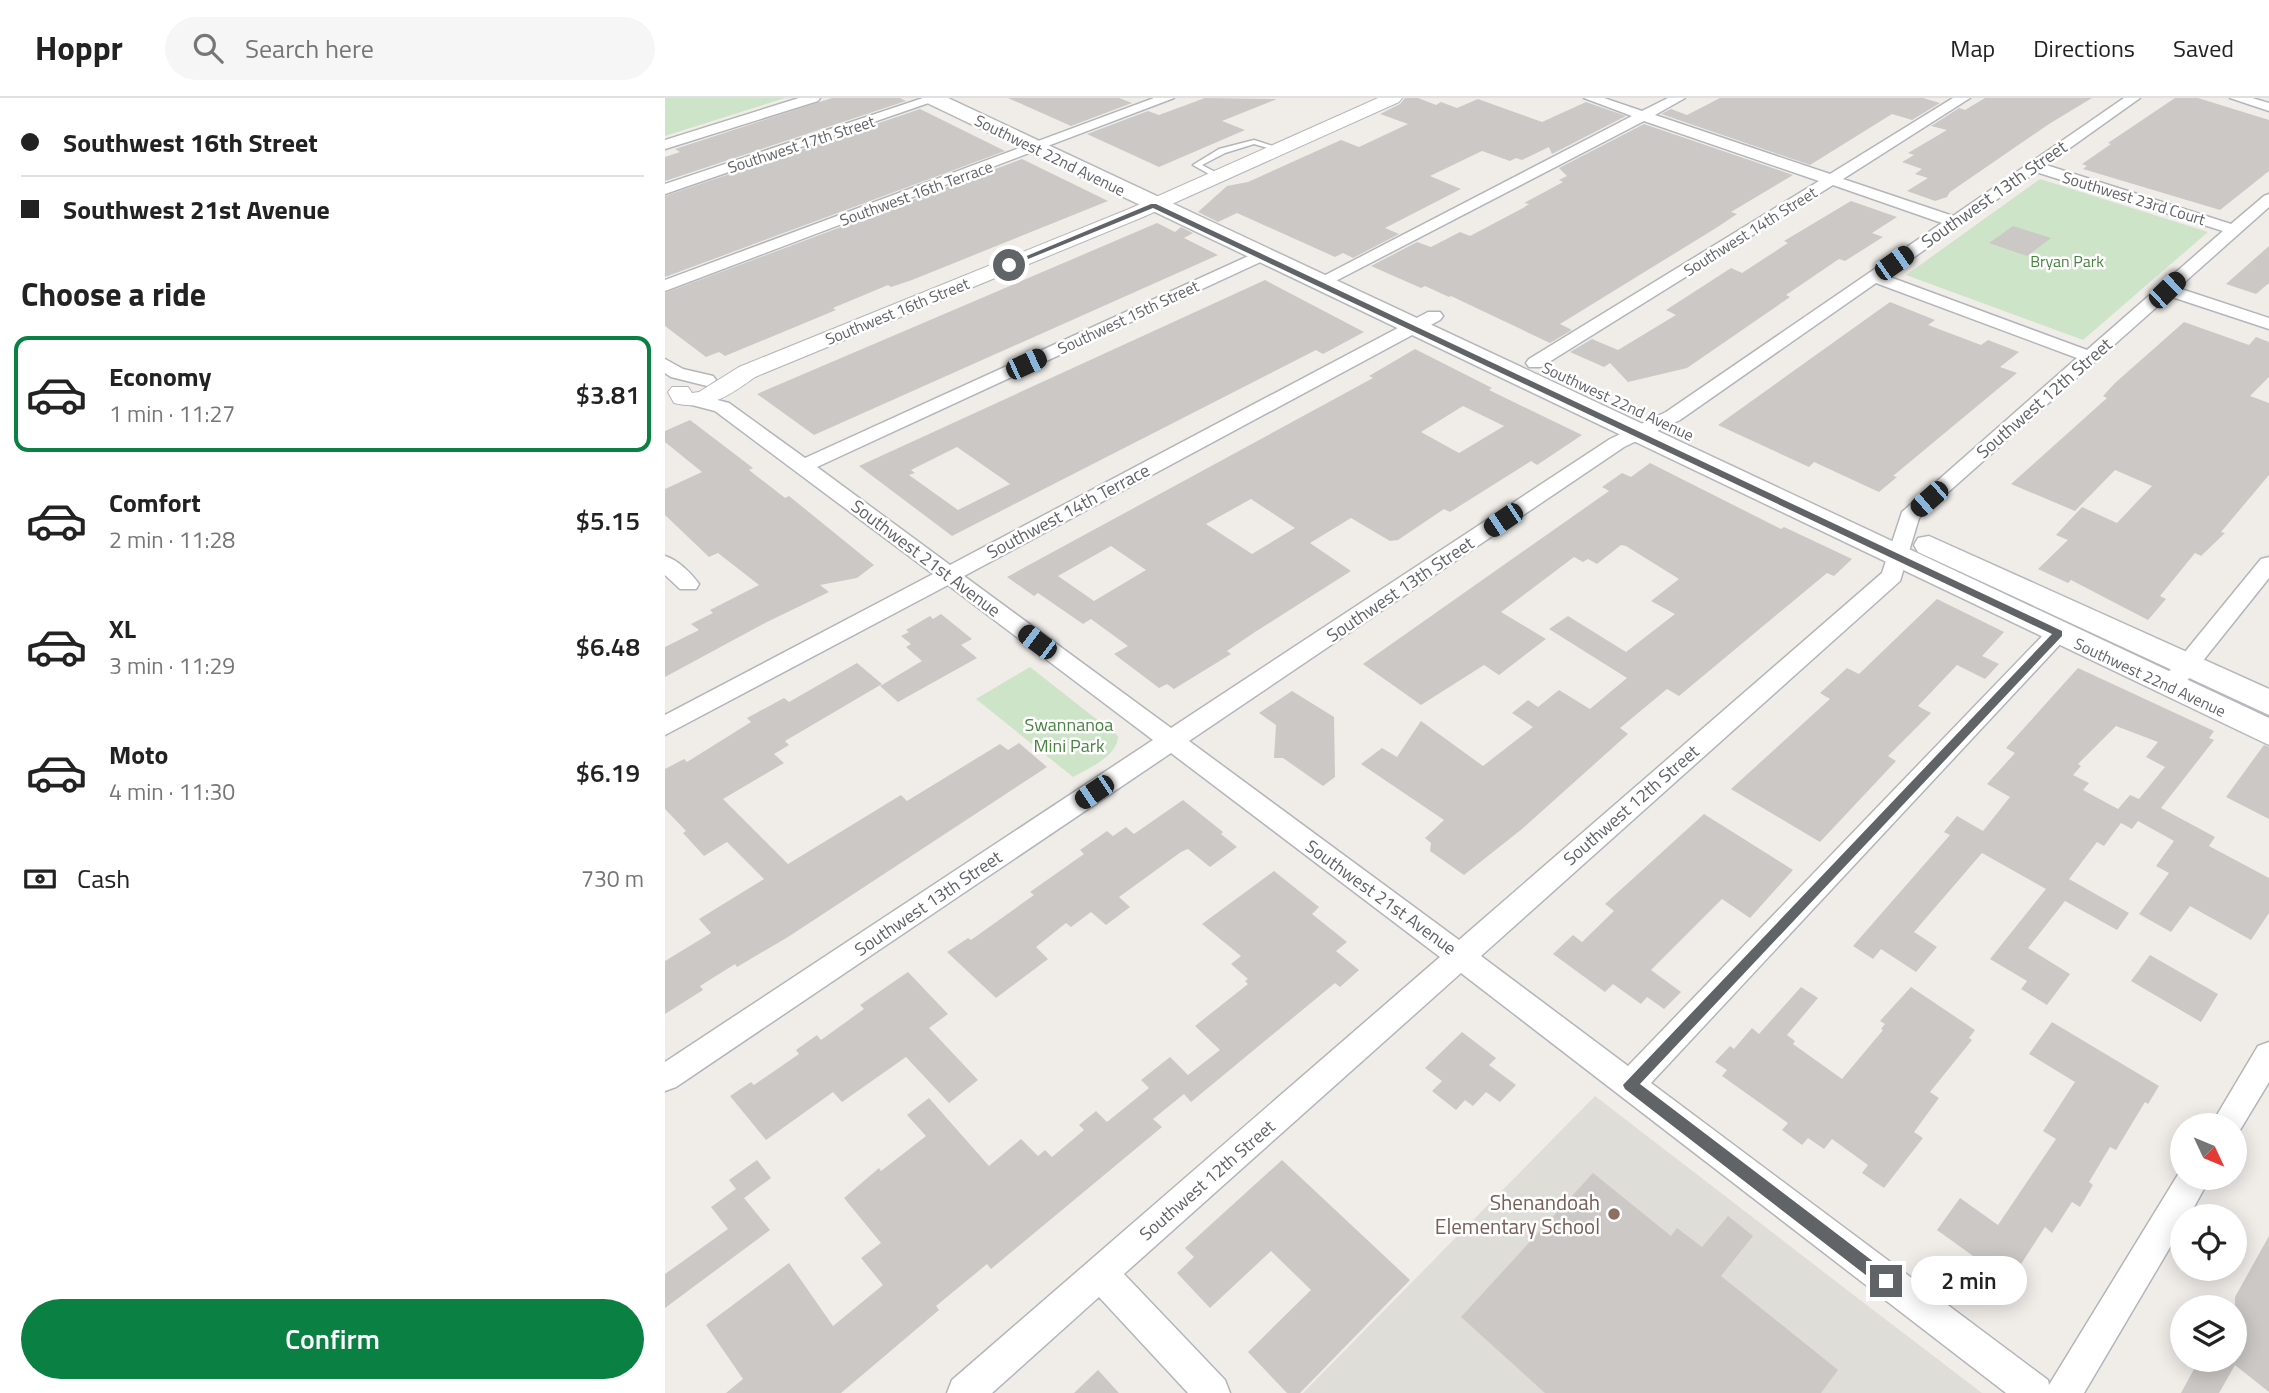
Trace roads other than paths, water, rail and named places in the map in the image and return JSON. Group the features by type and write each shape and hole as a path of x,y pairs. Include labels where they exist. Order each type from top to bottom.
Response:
{"main road":[{"name":"Southwest 22nd Avenue","path":"934,98 1046,145 1329,277 1423,322 1636,433 1901,545 2178,675 2269,733"},
{"name":"Southwest 22nd Avenue","path":"967,98 1046,145"},
{"name":"Southwest 22nd Avenue","path":"1163,200 1261,256 1329,277"},
{"name":"Southwest 22nd Avenue","path":"1423,322 1535,363 1662,422 1901,545 2059,633 2178,675 2269,703"}],"street":[{"path":"665,145 813,98"},
{"name":"Southwest 17th Street","path":"665,189 934,98"},
{"name":"Southwest 16th Terrace","path":"665,286 1167,98"},
{"name":"Southwest 16th Street","path":"692,390 747,372 1163,200 1393,98"},
{"path":"1591,98 1953,221"},
{"path":"1329,277 1678,98"},
{"name":"Southwest 14th Street","path":"1535,363 1963,98"},
{"name":"Southwest 13th Street","path":"665,1078 1606,451 1636,433 1662,422 2133,98"},
{"path":"2244,99 2269,107"},
{"name":"Southwest 23rd Court","path":"2033,166 2235,230"},
{"name":"Southwest 12th Street","path":"965,1393 1892,576 1909,516 2269,199"},
{"name":"Southwest 15th Street","path":"803,466 1261,256"},
{"path":"1875,277 2090,357"},
{"path":"2167,290 2269,324"},
{"name":"Southwest 14th Terrace","path":"665,726 1423,322"},
{"name":"Southwest 21st Avenue","path":"692,390 803,466 949,575 1459,956 2035,1393"},
{"path":"665,563 688,584"},
{"path":"2178,675 2269,564"},
{"path":"1630,1085 2059,633"},
{"path":"2233,1113 2269,1055"},
{"path":"2063,1393 2187,1190"},
{"path":"1100,1273 1212,1393"}],"place":[{"name":"Shenandoah Elementary School","path":"1614,1214"}],"park label":[{"name":"Bryan Park","path":"2067,261"},
{"name":"Swannanoa Mini Park","path":"1069,734"}]}
